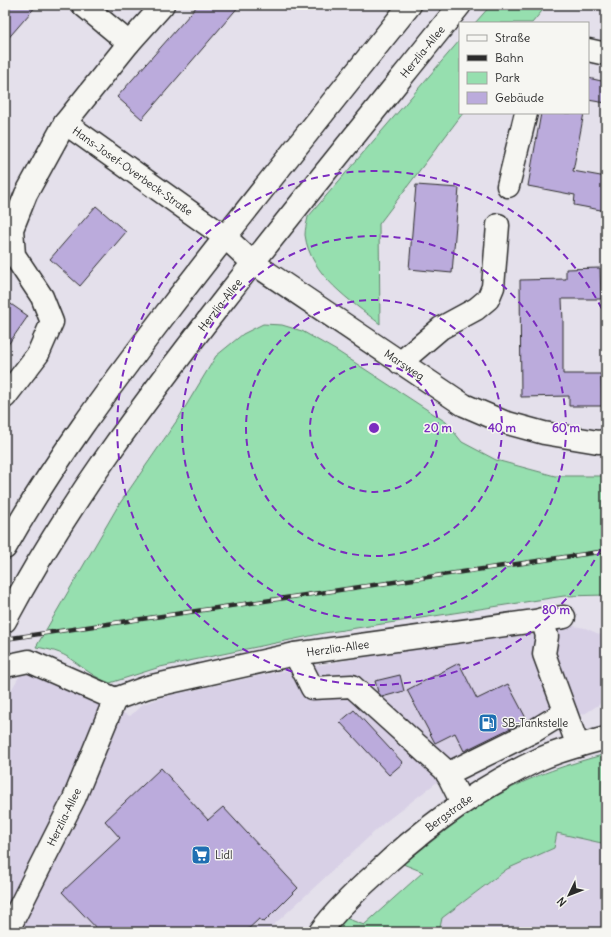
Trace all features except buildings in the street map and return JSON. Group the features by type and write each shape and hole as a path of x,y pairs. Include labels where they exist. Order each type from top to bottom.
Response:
{"street":[{"path":"83,5 129,43"},
{"name":"Hans-Josef-Overbeck-Straße","path":"163,5 129,43 65,123 225,237"},
{"path":"5,548 22,516 66,448 225,237 410,5"},
{"name":"Herzlia-Allee","path":"5,621 24,584 73,504 144,402 253,262 460,5"},
{"path":"589,50 606,54"},
{"path":"508,186 526,114"},
{"path":"5,397 38,354 52,322 42,297 14,255 12,229 26,194 65,123"},
{"path":"400,363 441,328 476,309 488,299 493,287 498,225"},
{"name":"Marsweg","path":"225,237 253,262 464,405 504,422 544,432 598,442 606,441"},
{"name":"Herzlia-Allee","path":"7,932 74,799 116,698 148,687 295,654 564,617"},
{"path":"542,619 547,636 544,654 578,746"},
{"path":"295,654 312,688 352,686 446,771 462,803"},
{"path":"5,666 29,661 116,698"},
{"path":"447,774 534,731 565,712"},
{"name":"Bergstraße","path":"320,932 337,909 401,849 462,803 492,784 541,758 606,738"}],"shaded area":[{"path":"574,626 585,628 606,637 606,700 586,713 541,725 459,765 384,823 266,932 5,932 5,701 20,675 33,674 67,687 75,695 130,716 143,704 167,696 263,675 405,650"},
{"path":"557,833 606,844 606,932 439,932 442,918 507,869 554,848"}],"green space":[{"path":"491,5 547,5 533,22 476,22"},
{"path":"459,41 459,114 462,114 379,224 380,324 345,296 323,275 308,249 305,235 308,217"},
{"path":"263,324 282,325 302,331 337,351 446,422 462,442 496,460 555,476 606,476 606,595 564,596 324,633 160,667 110,683 95,676 64,655 36,647 118,506 178,419 216,356 243,334"},
{"path":"606,754 606,844 557,833 554,848 507,869 442,918 439,932 336,932 343,917 364,925 423,872 403,864 450,827 487,801 525,781 565,766"}],"railway":[{"path":"5,639 606,551"}],"place":[{"name":"SB-Tankstelle","path":"488,723"},
{"name":"Lidl","path":"201,855"}]}
